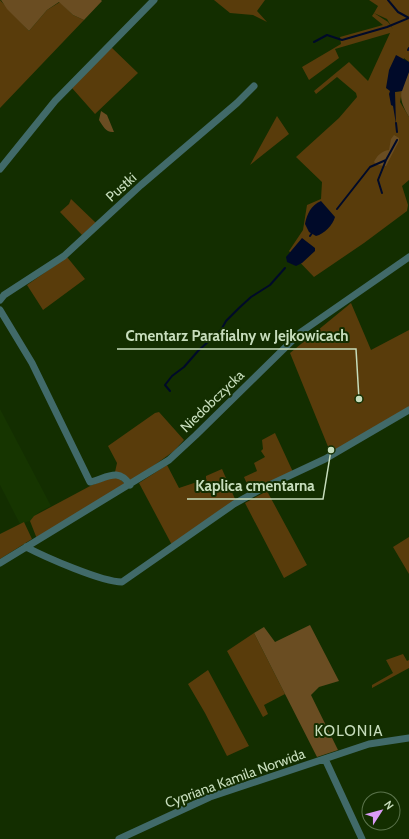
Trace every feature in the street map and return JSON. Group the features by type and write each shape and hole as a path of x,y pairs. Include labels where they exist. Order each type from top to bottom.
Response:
{"street":[{"path":"0,169 55,101 154,0"},
{"name":"Pustki","path":"0,300 4,295 64,256 141,185 237,103 254,86"},
{"name":"Niedobczycka","path":"0,563 130,485 168,460 196,435 301,332 409,257"},
{"path":"0,310 32,363 90,482 111,475 118,475 123,476 130,485"},
{"path":"24,548 103,578 122,582 234,504 261,488 325,459 409,410"},
{"name":"Cypriana Kamila Norwida","path":"118,839 210,797 370,744 409,738"},
{"path":"325,759 362,839"}],"shaded area":[{"path":"0,0 29,31 47,10 60,2 73,15 84,20 0,108"},
{"path":"1,0 102,1 84,20 73,15 59,2 47,10 29,31 7,9"},
{"path":"214,0 265,0 257,11 267,22 253,15 230,13"},
{"path":"369,0 409,0 409,62 404,58 392,92 402,91 400,102 409,117 409,180 402,186 408,205 407,211 364,243 314,277 289,251 303,230 307,205 321,199 322,182 296,157 339,118 357,97 356,93 337,77 316,94 314,91 349,62 368,81 390,33 335,49 339,58 309,80 302,67 341,44 340,37 383,25 372,16 378,6","holes":["374,13 387,19 393,29 388,22"]},
{"path":"111,47 138,73 95,114 72,88"},
{"path":"409,71 409,117 401,99 401,94"},
{"path":"101,111 107,115 114,132 111,132 103,127 99,120"},
{"path":"277,116 289,134 250,165"},
{"path":"394,135 399,138 399,141 386,166 377,165 374,162 375,160 382,153 389,150 391,139"},
{"path":"71,199 96,223 82,235 60,212 69,204"},
{"path":"67,257 85,279 43,310 27,285"},
{"path":"351,303 371,350 409,330 409,408 331,454 290,353"},
{"path":"0,409 51,506 39,512 30,521 20,524 0,485"},
{"path":"159,412 184,440 174,451 131,482 126,476 115,472 117,463 108,446 155,413"},
{"path":"275,433 293,472 250,491 244,477 257,471 254,463 265,457 261,451 263,449 262,440"},
{"path":"167,465 179,488 206,479 206,476 222,469 235,499 235,501 173,547 139,483"},
{"path":"111,478 119,478 125,484 37,539 30,521 34,516 92,485"},
{"path":"267,491 307,565 284,578 245,503"},
{"path":"24,522 32,539 0,559 0,534"},
{"path":"409,537 409,574 393,547"},
{"path":"310,625 339,681 319,687 311,695 338,750 317,757 254,633 264,627 275,642"},
{"path":"254,633 285,694 264,705 268,714 263,717 227,651"},
{"path":"403,654 407,661 409,660 409,668 372,688 372,685 393,673 386,660"},
{"path":"208,670 249,746 227,756 188,684"}],"water":[{"path":"396,55 409,62 409,72 402,91 395,92 396,124 389,94 390,91 386,88 389,70"},
{"path":"321,201 335,217 328,229 316,236 309,232 305,224 310,210"},
{"path":"302,238 315,248 315,251 302,263 296,266 287,262 286,257"}],"waterway":[{"path":"388,0 398,12 409,18"},
{"path":"314,42 327,35 342,40 387,27 409,18"},
{"path":"396,123 397,132"},
{"path":"337,209 370,167 386,160 397,140"},
{"path":"382,193 378,180 386,160"},
{"path":"170,391 165,385 172,376 184,367 198,351 221,330 226,321 239,308 251,297 270,285 285,268"}],"place":[{"name":"Cmentarz Parafialny w Jejkowicach","path":"359,399"},
{"name":"Kaplica cmentarna","path":"331,450"}],"district":[{"name":"KOLONIA","path":"349,731"}]}
